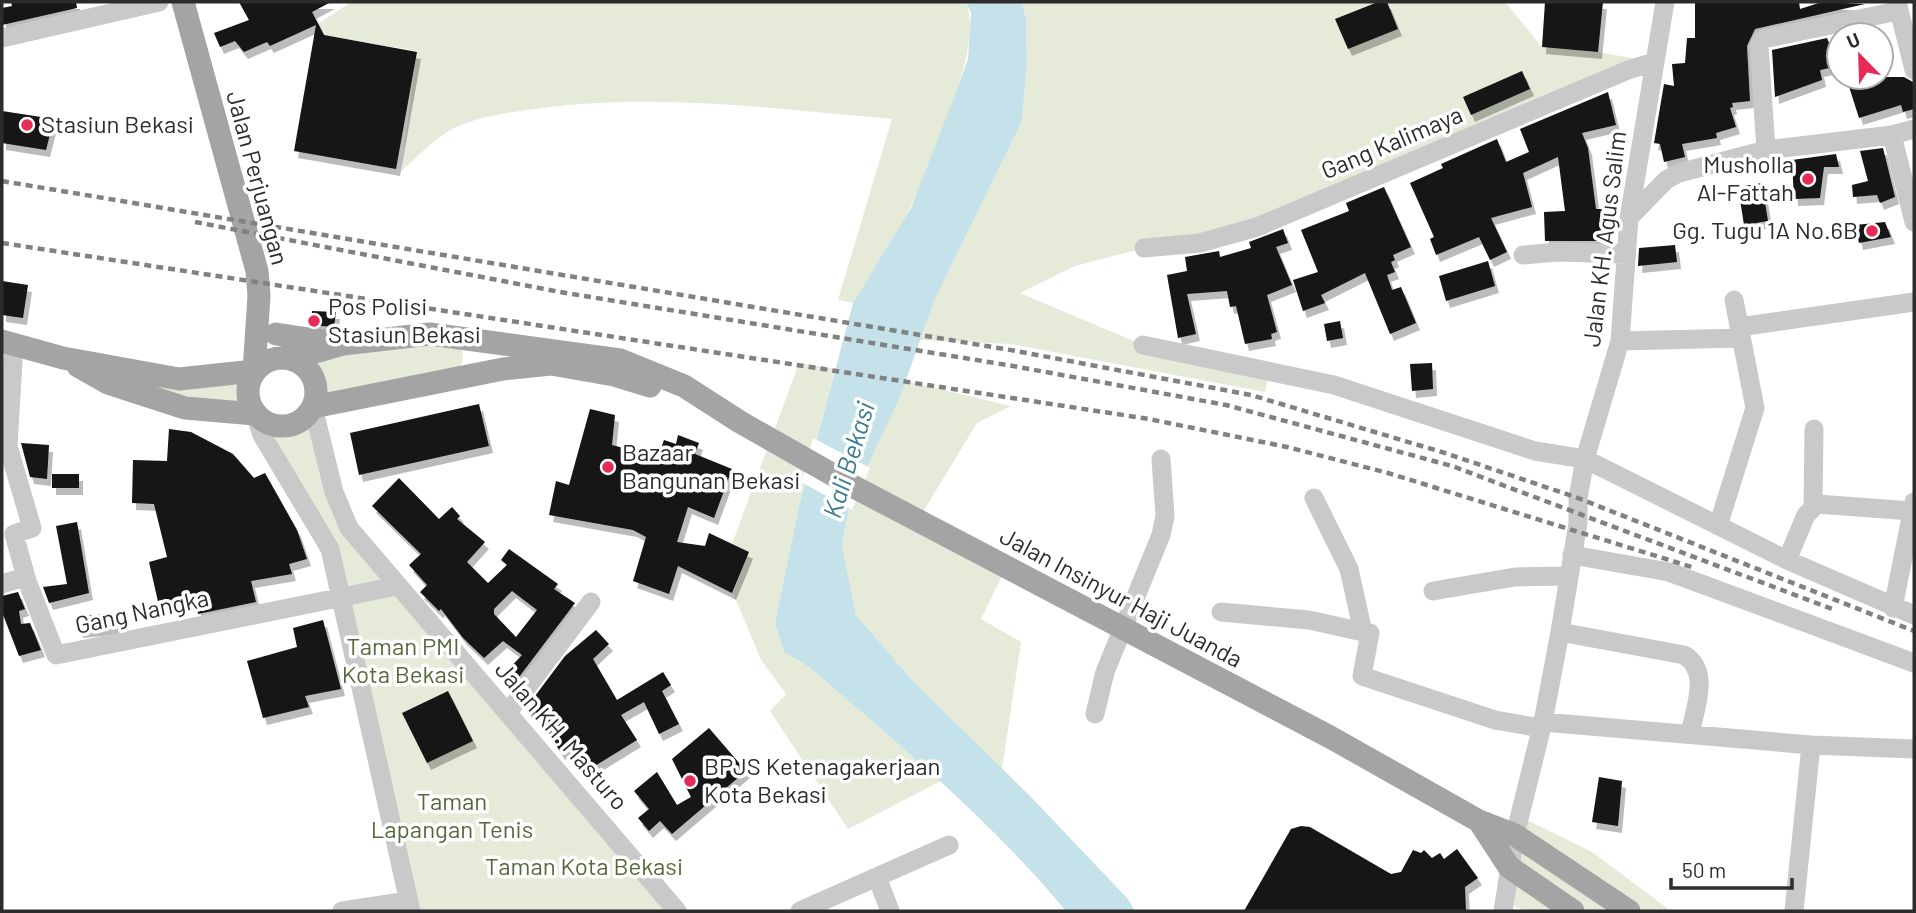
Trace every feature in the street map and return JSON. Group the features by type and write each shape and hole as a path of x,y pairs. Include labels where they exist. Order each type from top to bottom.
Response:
{"main road":[{"name":"Jalan Perjuangan","path":"183,2 253,256 259,296 254,371"},
{"path":"259,296 289,358"},
{"path":"276,334 343,344"},
{"name":"Jalan Insinyur Haji Juanda","path":"289,358 343,344 403,335 455,338 620,359 684,386 770,440 940,533 1330,737 1479,821 1515,835 1629,911"},
{"path":"455,338 463,353 457,380"},
{"path":"8,343 63,358 179,379 254,371"},
{"path":"63,358 108,383 185,408 256,415 269,424 288,426 304,418 313,407 315,381 305,366 289,358 267,360 254,371 247,395 256,415"},
{"name":"Jalan Insinyur Haji Juanda","path":"313,407 551,364 614,375 678,394 740,422"},
{"name":"Jalan Insinyur Haji Juanda","path":"1479,821 1509,867 1573,911"}],"street":[{"path":"2,37 159,2"},
{"name":"Jalan KH. Agus Salim","path":"1503,911 1515,835 1542,725 1560,632 1585,458 1620,341 1629,218 1665,2"},
{"path":"1766,150 1759,46 1763,39 1897,6 1914,70"},
{"name":"Gang Kalimaya","path":"1144,248 1200,243 1257,227 1628,70 1654,62"},
{"path":"1638,173 1650,179 1666,180 1766,150 1892,135 1914,129"},
{"path":"1892,135 1914,222"},
{"path":"1629,218 1666,180"},
{"path":"1523,255 1558,251 1626,254"},
{"path":"1718,526 1755,408 1734,300"},
{"path":"1620,341 1740,332 1914,302"},
{"path":"2,584 18,579 27,580 14,534 32,528 8,446 8,343"},
{"path":"1143,345 1334,385 1535,451 1585,458 1787,560 1914,615"},
{"name":"Jalan KH. Masturo","path":"313,407 334,492 349,528 509,711 677,911"},
{"path":"256,415 262,435 330,549 411,908 342,911"},
{"path":"1787,560 1806,515 1813,506 1814,429"},
{"path":"1095,714 1105,671 1121,627 1161,535 1165,508 1161,460"},
{"path":"305,503 320,509 330,503 334,492"},
{"path":"1314,498 1349,569 1363,632"},
{"path":"1813,506 1913,506 1893,608"},
{"path":"1572,555 1669,572 1914,663"},
{"path":"1433,591 1515,577 1568,576"},
{"name":"Gang Nangka","path":"27,580 56,655 342,597"},
{"path":"342,597 397,586"},
{"path":"509,711 591,602"},
{"path":"1221,612 1309,620 1370,633 1362,676 1495,720 1811,746 1914,749"},
{"path":"1560,632 1684,655 1692,660 1699,668 1700,682 1690,734"},
{"path":"1794,911 1811,746"},
{"path":"800,911 825,906 877,877 949,845"},
{"path":"877,877 890,911"}],"green space":[{"path":"351,2 966,2 970,21 962,73 931,162 898,231 853,303 838,300 892,119 673,102 542,108 486,117 454,128 433,142 401,171 417,51 315,34 318,24"},
{"path":"1022,2 1505,2 1542,47 1598,52 1654,62 1257,227 1144,248 1075,266 1020,293 1143,345 1270,370 1265,392 1011,344 920,340 934,301 1022,121 1027,65 1026,18"},
{"path":"455,338 463,353 461,370 313,407 342,514 677,911 411,911 343,597 255,415 185,408 125,369 249,381 249,399 257,415 279,426 300,421 313,406 315,387 307,369 299,362","holes":["448,691 472,741 427,763 402,713"]},
{"path":"799,363 835,369 799,506 775,623 784,652 809,667 941,781 848,829 770,711 786,694 761,660 733,593 749,552 732,544"},
{"path":"906,381 1011,406 977,423 918,520 1006,568 981,619 1021,642 1002,769 914,682 856,615 846,575 842,546 850,502"},
{"path":"1519,816 1592,852 1671,911 1525,911 1504,901"}],"water":[{"name":"Kali Bekasi","path":"966,2 1022,2 1026,18 1027,65 1022,121 934,301 900,397 850,502 842,546 856,615 914,682 1032,798 1128,899 1135,911 1066,911 1037,877 943,784 809,667 784,652 775,623 799,506 853,303 911,208 957,90 968,59 971,13"}],"pier":[{"path":"813,438 870,468 852,510 801,482"}],"building":[{"path":"11,2 76,2 77,8 2,25 2,8 12,6"},
{"path":"239,2 331,2 312,12 324,35 417,52 396,169 294,151 316,25 270,46 267,42 244,52 235,41 220,47 214,33 249,20"},
{"path":"1378,2 1387,2 1398,29 1348,49 1335,19"},
{"path":"1545,2 1603,2 1598,52 1542,47"},
{"path":"1695,2 1799,2 1800,9 1822,2 1865,4 1755,29 1747,46 1750,101 1732,103 1733,107 1730,108 1736,127 1716,133 1717,138 1682,144 1685,157 1664,162 1660,144 1654,143 1664,84 1674,86 1672,64 1685,63 1687,38 1695,38"},
{"path":"1825,38 1825,69 1820,70 1822,80 1775,97 1772,50"},
{"path":"1522,71 1530,89 1471,115 1463,97"},
{"path":"1895,77 1904,77 1913,82 1914,109 1903,112 1901,105 1859,118 1850,91 1895,91"},
{"path":"1608,92 1616,125 1582,133 1588,148 1596,209 1604,209 1605,241 1545,241 1544,212 1565,211 1558,157 1523,173 1532,207 1491,218 1507,252 1490,260 1479,237 1436,255 1430,239 1434,237 1410,183 1443,168 1441,164 1497,139 1506,162 1529,152 1520,129"},
{"name":"Stasiun Bekasi","path":"2,111 54,119 46,150 2,143"},
{"path":"1883,148 1895,197 1880,203 1877,195 1853,197 1852,185 1868,181 1860,151"},
{"name":"Musholla Al-Fattah","path":"1836,154 1839,167 1824,167 1820,198 1794,199 1792,160"},
{"path":"1762,183 1768,221 1744,225 1738,187"},
{"path":"1384,187 1411,247 1393,255 1395,260 1391,262 1395,272 1387,275 1392,290 1401,287 1416,323 1390,334 1365,273 1321,295 1325,303 1303,311 1293,280 1318,272 1301,230 1349,211 1346,203"},
{"name":"Gg. Tugu 1A No.6B","path":"1885,222 1891,237 1859,243 1855,225"},
{"path":"1283,229 1288,243 1276,247 1292,285 1267,295 1277,332 1271,334 1272,339 1245,344 1236,306 1230,307 1227,291 1187,294 1196,334 1178,338 1167,275 1187,271 1185,257 1219,251 1220,257 1251,248 1249,242"},
{"path":"1675,245 1677,262 1638,266 1639,248"},
{"path":"1488,261 1495,286 1446,301 1439,276"},
{"path":"2,281 28,285 23,318 2,315"},
{"path":"312,311 336,312 334,327 311,325"},
{"path":"1340,321 1343,338 1327,341 1324,324"},
{"path":"1432,363 1433,389 1412,391 1410,364"},
{"path":"479,404 489,446 359,475 350,433"},
{"path":"590,409 615,415 612,445 658,457 664,440 676,444 678,435 699,443 695,454 732,469 714,518 688,507 677,542 705,546 709,533 749,552 732,593 678,566 669,594 633,581 646,537 633,530 549,515 556,481 569,485"},
{"path":"169,429 191,432 233,454 254,478 265,473 297,530 307,559 289,564 292,574 251,581 256,602 198,614 195,599 159,606 149,562 167,557 154,504 132,503 133,460 167,461"},
{"path":"21,443 49,445 47,479 30,477"},
{"path":"52,474 79,474 79,488 52,488"},
{"path":"399,478 439,519 452,507 460,516 457,519 485,542 467,562 488,583 507,565 501,560 509,549 558,584 554,589 575,603 516,681 506,672 522,655 503,641 484,658 463,638 441,609 439,611 420,592 427,585 409,565 421,554 372,506","holes":["512,591 537,610 516,637 494,614 494,609"]},
{"path":"77,522 89,593 49,603 43,587 67,584 56,526"},
{"path":"18,592 25,609 19,611 21,624 30,623 41,650 19,656 2,612 2,596"},
{"path":"112,613 116,627 79,631 76,617"},
{"path":"323,620 341,689 305,696 309,707 263,718 247,661 297,647 293,628"},
{"path":"596,630 609,644 593,659 617,700 663,672 671,685 662,691 679,724 659,734 644,702 621,715 637,740 590,769 575,745 561,753 536,712 532,715 526,708 565,656"},
{"path":"448,691 473,741 427,763 402,713"},
{"name":"BPJS Ketenagakerjaan Kota Bekasi","path":"709,728 746,771 672,834 660,821 649,831 638,818 649,809 634,791 657,772 677,805 691,797 672,759"},
{"path":"1599,777 1622,781 1618,826 1592,822"},
{"path":"1310,827 1391,874 1401,872 1413,850 1421,853 1424,850 1432,858 1440,853 1444,859 1457,849 1478,878 1465,887 1466,911 1244,911 1291,829"}],"railway":[{"path":"2,181 1016,351 1251,395 1445,453 1578,498 1914,631"},
{"path":"195,222 560,292 1013,366 1226,405 1452,466 1835,610"},
{"path":"2,243 1149,419 1287,447 1388,473 1695,568"}],"place":[{"name":"Stasiun Bekasi","path":"27,125"},
{"name":"Musholla Al-Fattah","path":"1808,179"},
{"name":"Gg. Tugu 1A No.6B","path":"1872,231"},
{"name":"Pos Polisi Stasiun Bekasi","path":"314,321"},
{"name":"Bazaar Bangunan Bekasi","path":"608,467"},
{"name":"BPJS Ketenagakerjaan Kota Bekasi","path":"690,781"}],"park label":[{"name":"Taman PMI Kota Bekasi","path":"403,661"},
{"name":"Taman Lapangan Tenis","path":"452,816"},
{"name":"Taman Kota Bekasi","path":"584,867"}]}
